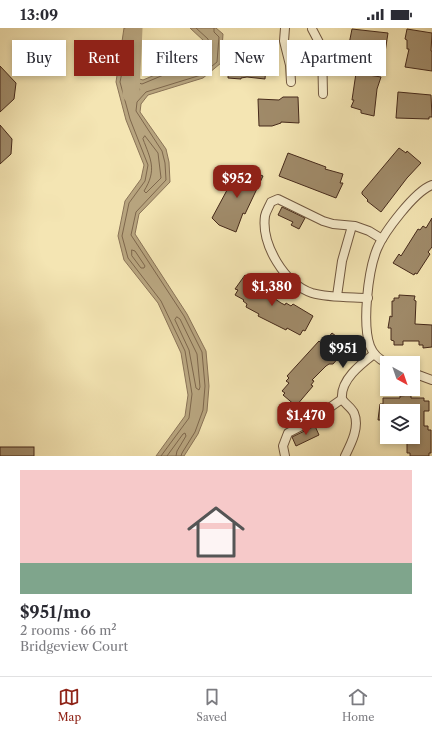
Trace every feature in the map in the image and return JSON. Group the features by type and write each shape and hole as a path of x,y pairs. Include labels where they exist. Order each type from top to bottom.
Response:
{"street":[{"path":"284,28 284,41 290,65 291,82"},
{"path":"311,28 322,48 323,94"},
{"path":"380,358 374,354 370,347 367,332 368,298 374,258 382,239 414,196 432,185"},
{"path":"368,298 312,293 290,280 283,272 271,250 265,225 265,216 271,202 278,199 333,224 352,226 369,231 382,239"},
{"path":"337,296 342,261 352,226"},
{"path":"286,456 283,446 288,433 309,422 342,399 344,386 350,377 374,354"},
{"path":"420,376 432,380"},
{"path":"342,399 351,408 356,421 356,429 345,456"}],"water":[{"path":"124,28 136,28 134,50 134,40 122,40"},
{"path":"190,28 216,28 223,34 223,40 220,40 220,64 212,70 212,40 203,40"},
{"path":"134,74 136,78 143,80 152,76 205,76 148,95 141,104 140,112 166,149 169,162 170,182 139,214 135,234 187,314 206,351 209,386 207,411 198,434 184,456 156,456 185,416 188,395 181,353 158,303 124,260 118,236 125,201 141,179 144,165 126,120 116,82 117,76 134,76"}],"building":[{"path":"352,29 388,33 386,46 386,40 350,40"},
{"path":"407,29 432,33 432,71 405,67 409,49 407,49 407,40 405,39"},
{"path":"0,66 16,83 14,99 0,112"},
{"path":"228,76 265,76 265,79 247,77 241,79 228,78"},
{"path":"356,76 381,77 377,89 374,116 361,113 361,110 351,107 354,100 352,100"},
{"path":"398,92 431,95 432,117 429,117 429,119 396,118"},
{"path":"283,97 298,97 299,123 281,122 272,126 259,126 258,99 279,100"},
{"path":"0,125 12,139 11,154 0,164"},
{"path":"399,148 406,153 407,151 421,163 407,178 381,212 367,201 368,200 362,192"},
{"path":"288,153 326,167 325,169 343,174 340,183 343,183 336,198 279,176"},
{"path":"240,166 263,176 245,214 243,213 236,232 219,225 212,218"},
{"path":"282,207 305,218 299,229 291,225 293,222 278,215"},
{"path":"432,218 432,247 428,252 430,254 417,274 415,273 414,275 393,263 399,254 401,256 418,229 420,230 423,226 426,228"},
{"path":"245,275 267,289 265,292 281,303 285,305 286,303 291,306 293,304 313,316 305,331 303,330 300,335 287,328 286,330 258,316 259,314 246,307 247,304 243,301 244,300 235,295 238,290 235,289"},
{"path":"399,295 415,296 415,324 432,325 432,347 423,348 423,345 419,345 419,341 403,341 403,345 394,345 394,341 391,340 391,328 388,328 390,316 392,317 392,301 394,301 394,298 399,298"},
{"path":"332,333 349,346 333,364 326,366 312,380 314,381 311,385 313,386 296,406 283,395 285,393 282,391 289,383 286,381 289,378 287,376 319,341 321,343 324,340 325,341"},
{"path":"400,396 411,396 411,398 424,398 424,401 429,401 429,411 424,411 424,426 428,426 428,430 431,430 431,453 429,453 429,456 410,456 410,453 407,453 407,444 420,444 420,404 383,404 383,398 400,398"},
{"path":"380,404 380,420 378,420"},
{"path":"315,426 319,435 296,446 292,437"},
{"path":"0,447 34,447 34,456 0,456"}],"waterway":[{"path":"131,94 134,28"}]}
